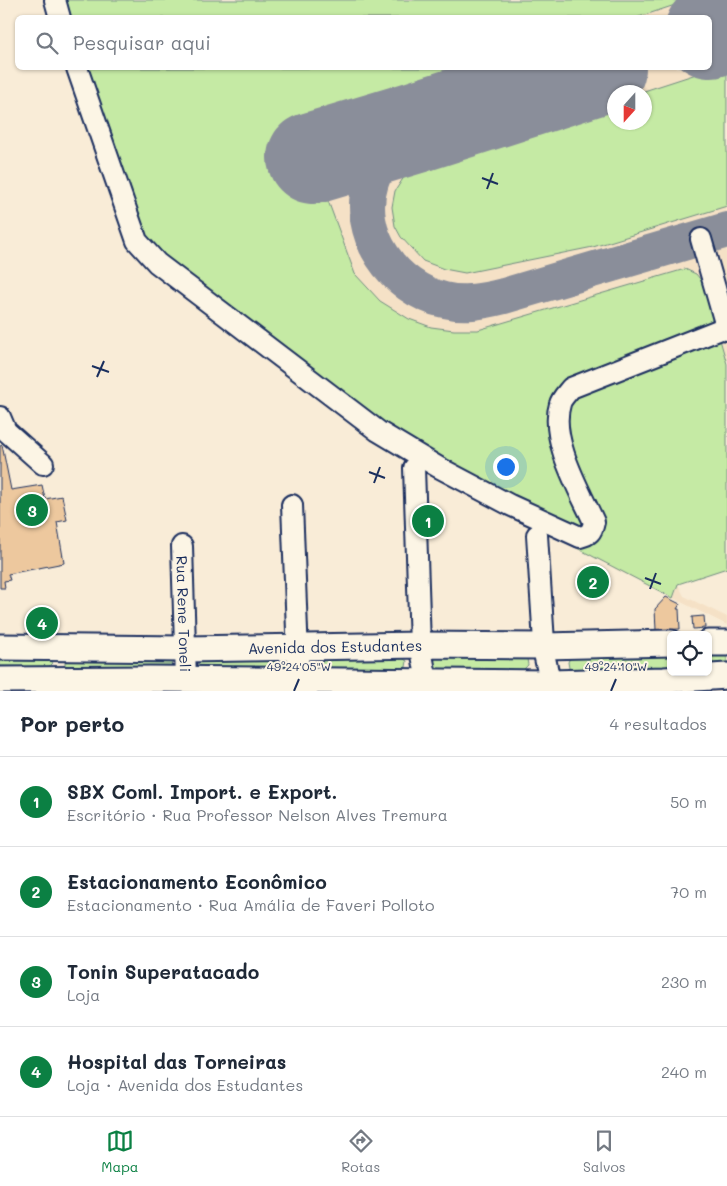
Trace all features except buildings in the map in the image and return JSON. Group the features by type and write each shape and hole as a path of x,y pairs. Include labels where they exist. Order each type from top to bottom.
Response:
{"main road":[{"name":"Avenida dos Estudantes","path":"0,646 185,649 667,643"},
{"path":"712,643 727,643"},
{"path":"58,647 68,681"},
{"path":"0,680 149,685 186,680 551,687 727,676"},
{"path":"68,681 105,691"}],"street":[{"path":"54,0 59,15"},
{"path":"78,70 137,241 157,263 378,431 438,467 510,505 580,537 588,535 593,528 594,522 562,449 557,422 560,403 571,388 727,328 701,239"},
{"path":"0,417 6,431 44,464"},
{"path":"414,468 420,645 428,686"},
{"path":"292,505 299,681"},
{"path":"537,535 545,646 551,687"},
{"name":"Rua Rene Toneli","path":"182,546 186,680"}],"shaded area":[{"path":"47,0 727,0 727,568 678,584 684,596 727,617 727,625 415,464 73,70 712,70 712,15 52,15"}],"green space":[{"path":"47,0 690,0 645,15 52,15"},
{"path":"727,64 727,206 593,247 465,273 444,269 423,261 401,237 395,226 392,207 395,191 406,174 428,160 607,103 607,130 652,130 652,88"},
{"path":"72,70 474,70 304,125 300,134 314,176 320,179 355,274 380,301 409,319 431,327 454,330 478,330 685,269 696,274 704,284 727,364 727,568 678,584 673,598 415,464 147,262"},
{"path":"727,651 727,665 712,667 712,653"},
{"path":"667,653 667,670 573,671 569,668 568,662 571,656"},
{"path":"0,655 49,656 52,663 48,667 0,666"},
{"path":"438,656 522,656 527,659 528,665 523,670 436,669 434,664"},
{"path":"68,658 172,659 171,670 69,667 65,665 65,661"},
{"path":"319,658 402,658 407,661 406,667 401,669 318,669 315,666 315,661"},
{"path":"288,660 289,665 286,669 199,669 198,661"}],"taxiway":[{"path":"413,128 388,152 374,174 367,201 368,220 373,239 382,256 394,271 409,284 426,294 444,300 467,302 504,296 727,230"}],"runway":[{"path":"712,31 727,26"},
{"path":"313,158 594,70"}],"place":[{"name":"Tonin Superatacado","path":"32,510"},
{"name":"SBX Coml. Import. e Export.","path":"428,521"},
{"name":"Estacionamento Econômico","path":"593,582"},
{"name":"Hospital das Torneiras","path":"42,623"}]}
